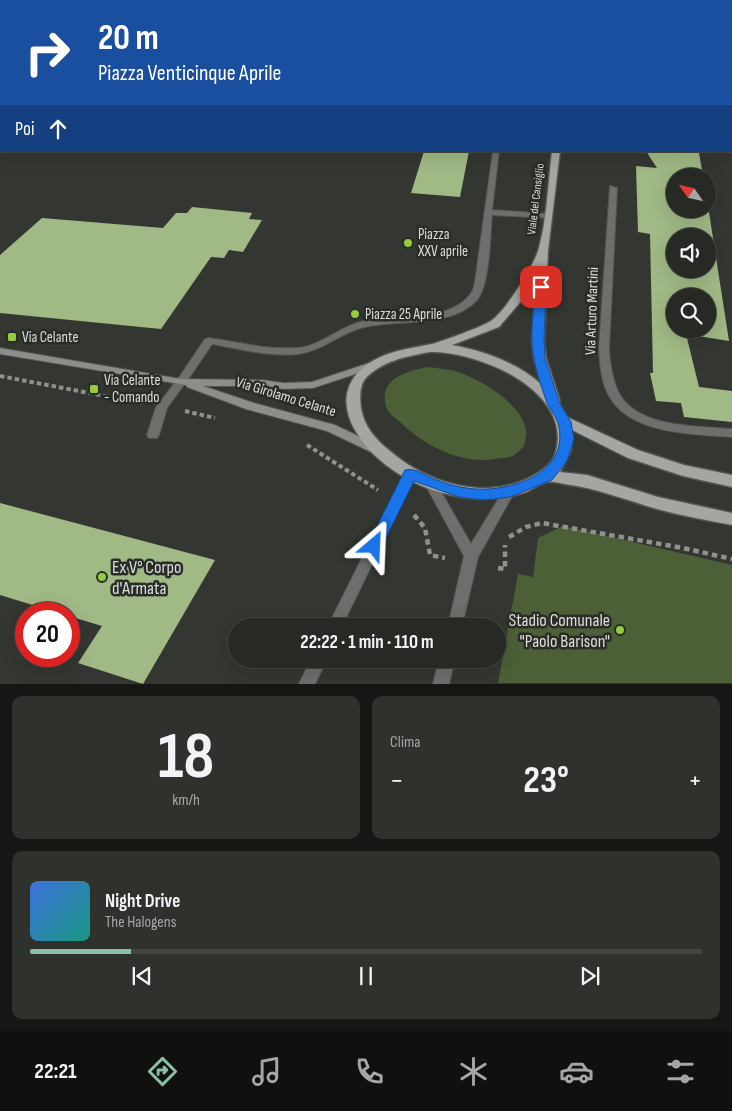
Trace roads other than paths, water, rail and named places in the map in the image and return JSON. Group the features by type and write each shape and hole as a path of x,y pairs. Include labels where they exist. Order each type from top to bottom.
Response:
{"main road":[{"name":"Viale del Cansiglio","path":"554,404 543,372 538,341 543,251 556,152"},
{"name":"Viale del Cansiglio","path":"430,348 462,338 495,324 518,298 543,251"},
{"path":"430,348 450,348 506,366 531,381 554,404 564,422 567,439 562,458 547,476 510,492 484,495 459,492 431,484 410,474 380,451 364,434 356,422 353,409 353,392 361,376 379,363 402,353 430,348"},
{"name":"Via Girolamo Celante","path":"0,351 181,382 262,383 291,386 313,385 379,363"},
{"name":"Via Girolamo Celante","path":"181,382 250,406 331,428 380,451"},
{"path":"564,422 654,462 732,481"},
{"path":"547,476 587,481 658,503 732,519"}],"street":[{"path":"153,434 162,407 209,341 297,351 316,347 333,336 363,324 433,316 457,309 473,297 479,286 496,152"},
{"name":"Via Arturo Martini","path":"613,188 604,348 605,364 614,395 625,410 638,418 653,423 732,433"},
{"path":"488,212 549,216"},
{"path":"339,618 410,474"},
{"path":"431,484 471,556"},
{"path":"456,618 471,556 510,492"},
{"path":"307,684 315,668"},
{"path":"441,684 445,668"}],"place":[{"name":"Piazza XXV aprile","path":"408,243"},
{"name":"Piazza 25 Aprile","path":"355,314"},
{"name":"Via Celante","path":"12,337"},
{"name":"Via Celante - Comando","path":"94,389"},
{"name":"Ex V° Corpo d'Armata","path":"102,577"},
{"name":"Stadio Comunale \"Paolo Barison\"","path":"620,630"}]}
